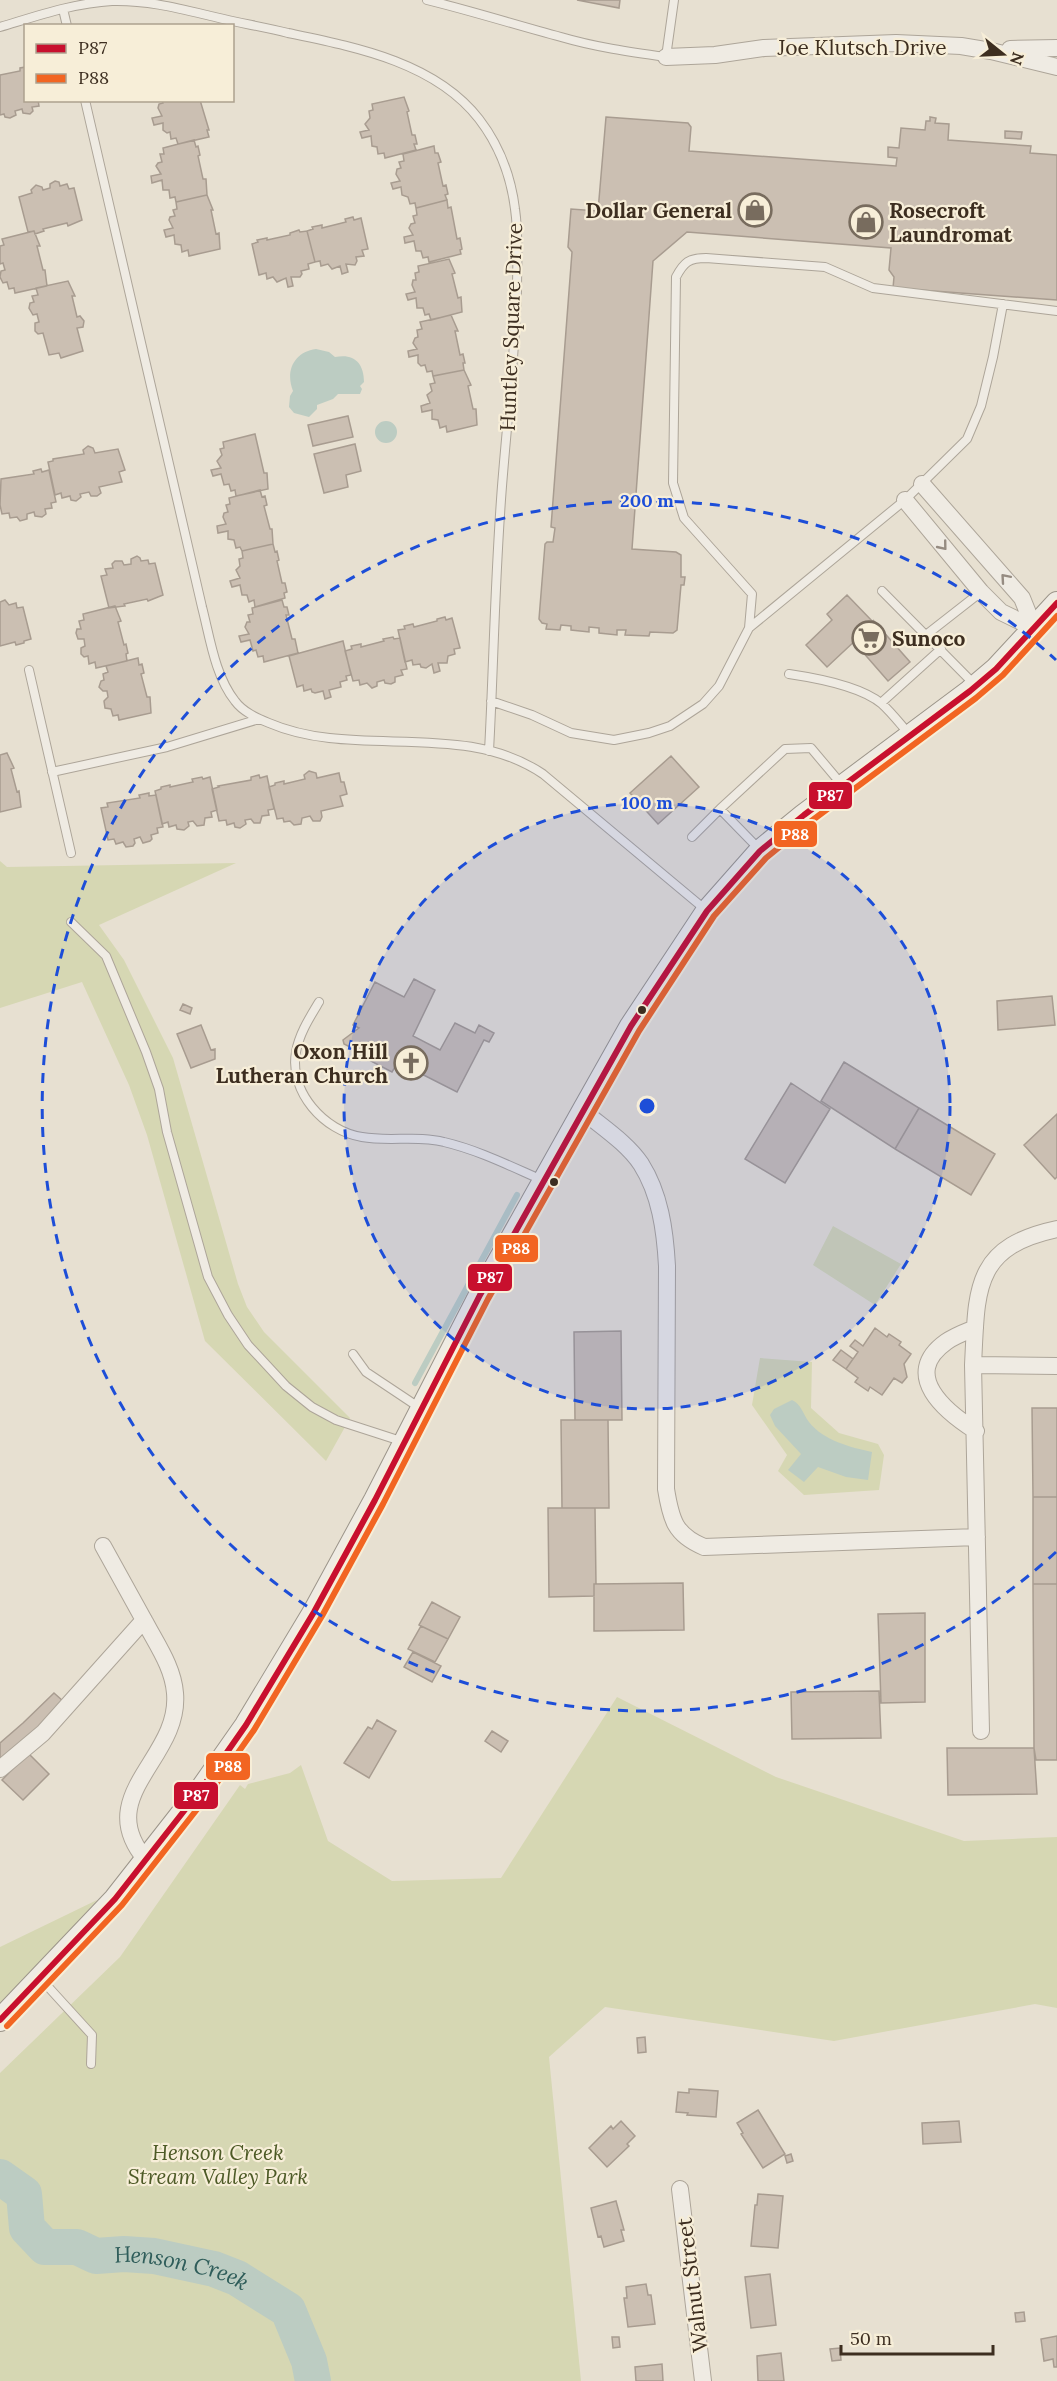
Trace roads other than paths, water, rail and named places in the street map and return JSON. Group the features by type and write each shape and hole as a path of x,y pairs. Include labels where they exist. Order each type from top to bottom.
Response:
{"main road":[{"path":"0,2020 115,1899 202,1788 246,1725 314,1611 480,1295 583,1110 631,1026 707,911 760,851 910,735 938,717 996,669 1057,603"}],"street":[{"name":"Joe Klutsch Drive","path":"666,57 714,55 764,48 896,43 961,46 1057,67"},
{"path":"991,51 1057,48"},
{"path":"922,484 1022,598 1034,628"},
{"path":"906,500 981,592 1001,612 1034,628"},
{"path":"583,1110 640,1163 662,1214 668,1266 666,1489 670,1512 677,1530 688,1540 704,1547 977,1537"},
{"path":"981,1731 974,1365 975,1328 980,1290 985,1275 998,1255 1020,1240 1057,1229"},
{"path":"975,1328 948,1340 939,1347 928,1367 928,1381 940,1405 976,1431"},
{"path":"974,1365 1057,1366"},
{"path":"103,1546 169,1666 175,1694 174,1715 168,1731 157,1755 135,1789 127,1813 131,1837 137,1850 146,1860"},
{"path":"0,1769 43,1732 144,1620"},
{"name":"Walnut Street","path":"681,2189 703,2381"}],"lane":[{"path":"427,0 562,38 609,49 666,57 674,0"},
{"name":"Huntley Square Drive","path":"0,27 63,9 113,1 153,3 358,48 404,65 446,88 477,117 492,138 509,180 518,234 516,309 503,475 489,751"},
{"path":"63,9 67,24"},
{"path":"85,102 214,652 226,688 240,708 259,719 292,732 319,738 450,744 518,759 543,774 707,911"},
{"path":"491,701 532,715 571,733 614,740 649,734 670,726 703,704 719,686 749,628 752,594 684,518 673,483 676,277 683,264 692,258 706,258 825,267 873,288 1057,310"},
{"path":"749,628 906,500 967,439 981,406 1003,304"},
{"path":"882,591 975,685"},
{"path":"926,635 981,592"},
{"path":"881,703 941,650"},
{"path":"29,670 71,853"},
{"path":"789,674 819,679 860,692 881,703 910,735"},
{"path":"52,772 168,747 259,719"},
{"path":"692,837 785,749 811,748 843,786"},
{"path":"720,809 760,851"},
{"path":"71,922 106,956 130,1014 159,1089 167,1132 208,1277 228,1316 248,1345 286,1386 312,1407 336,1420 404,1442"},
{"path":"319,1002 305,1025 296,1052 297,1079 312,1108 336,1130 362,1137 442,1141 475,1151 543,1181"},
{"path":"354,1354 366,1372 421,1409"},
{"path":"41,1978 92,2035 91,2064"}],"waterway":[{"path":"415,1383 517,1195"},
{"name":"Henson Creek","path":"0,2177 24,2194 27,2228 45,2247 77,2247 96,2256 124,2254 154,2256 214,2269 237,2278 288,2310 309,2361 313,2381"}],"place":[{"name":"Dollar General","path":"755,210"},
{"name":"Rosecroft Laundromat","path":"866,222"},
{"name":"Sunoco","path":"869,638"},
{"name":"Oxon Hill Lutheran Church","path":"411,1063"}],"park label":[{"name":"Henson Creek Stream Valley Park","path":"218,2164"}]}
